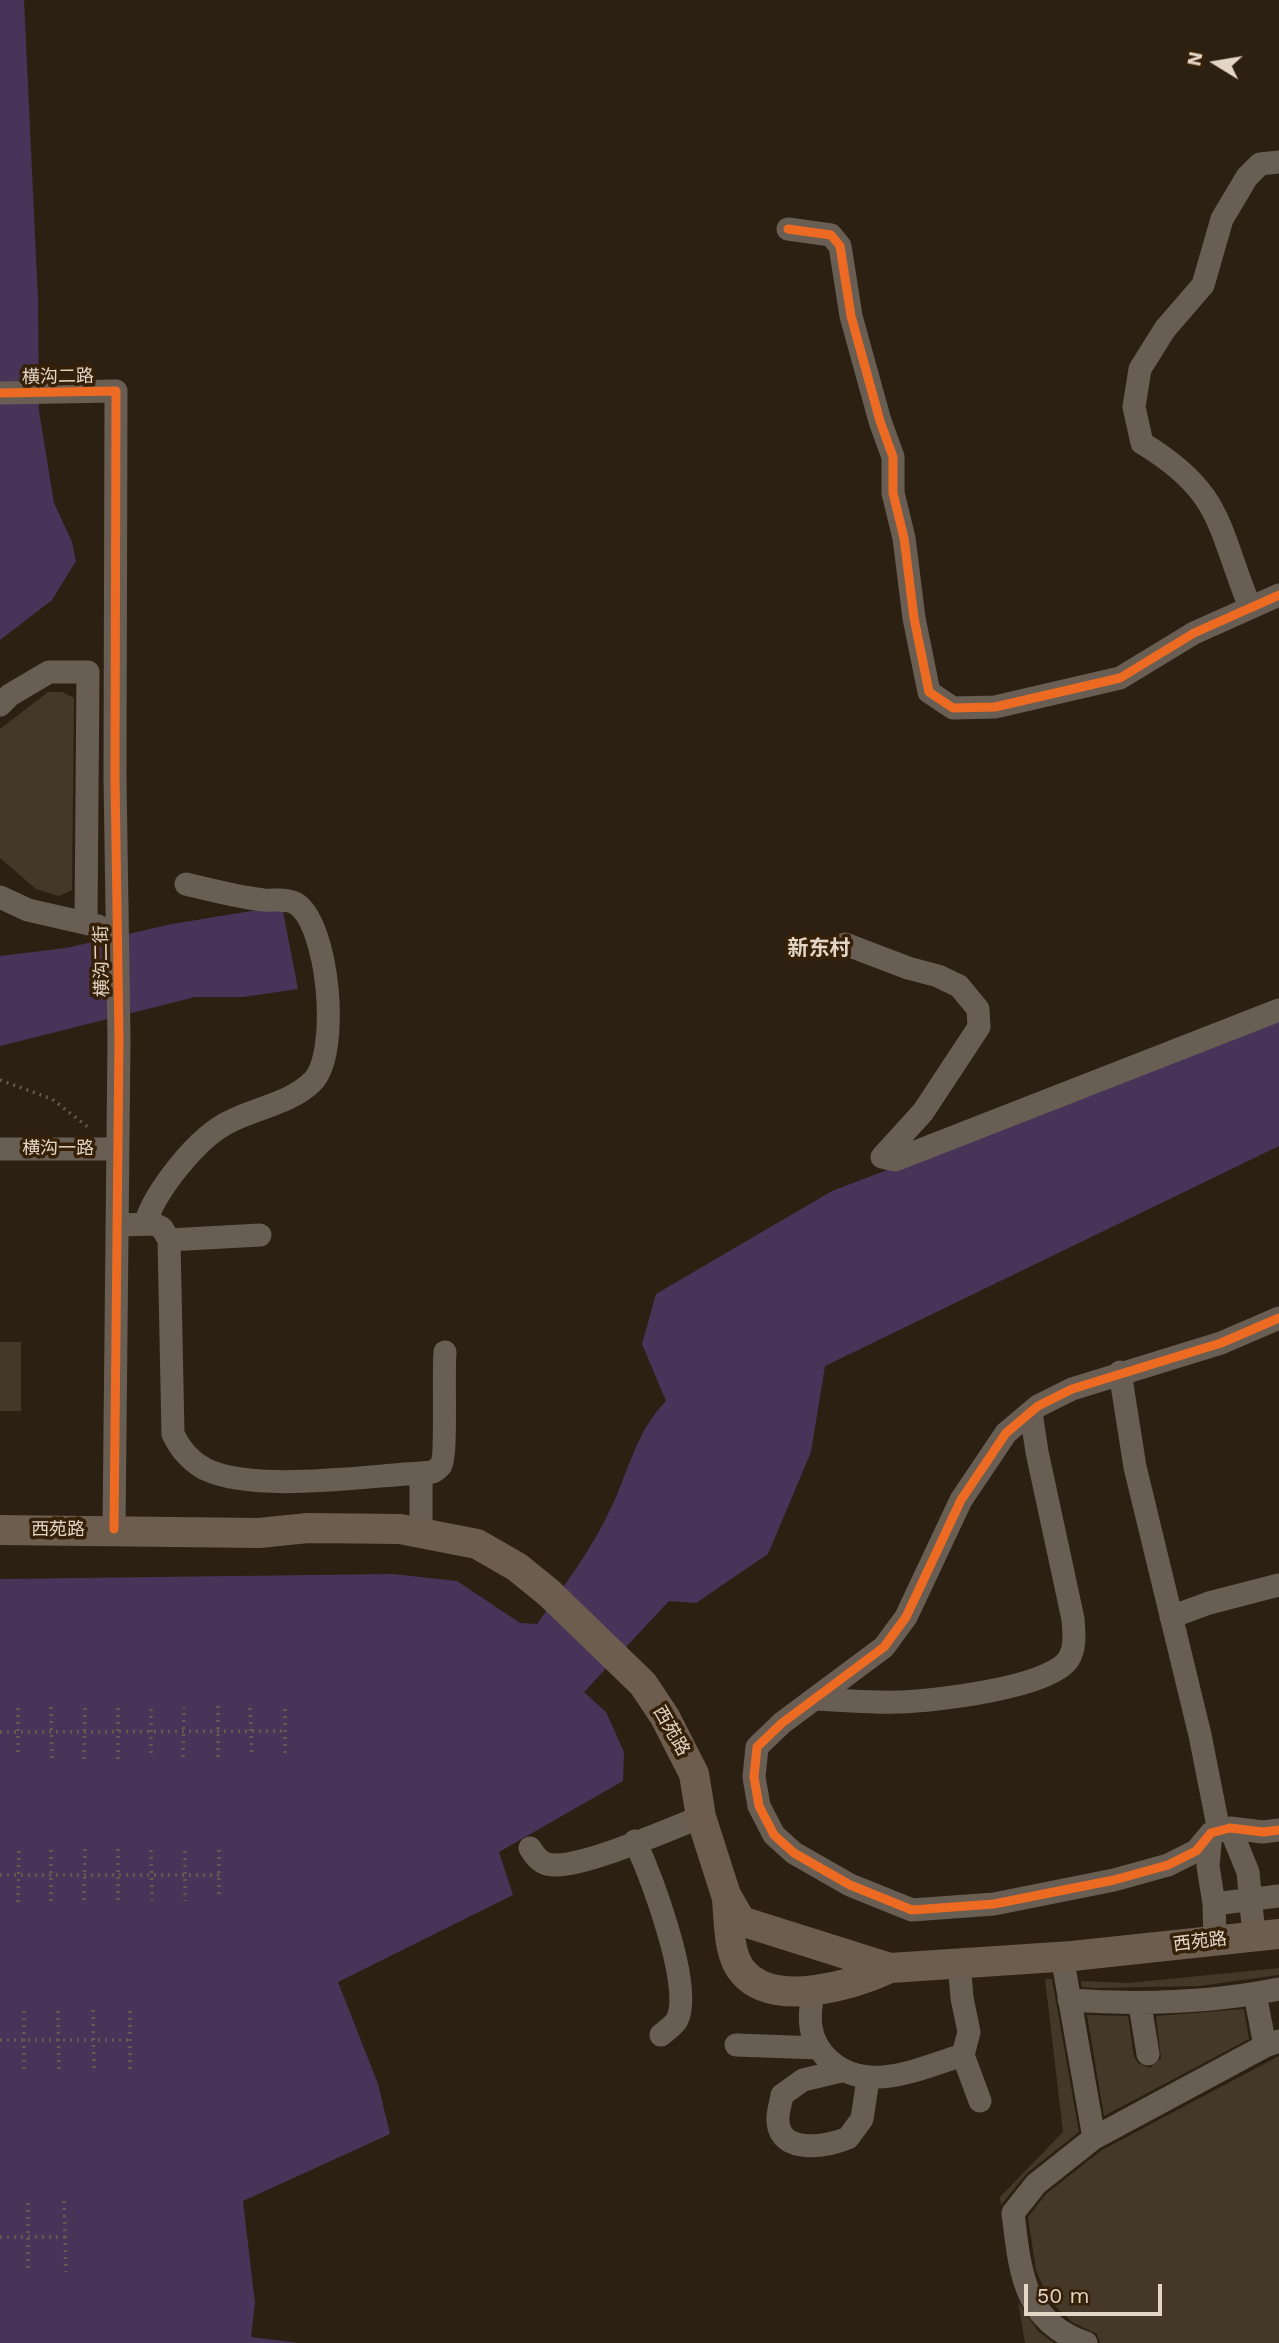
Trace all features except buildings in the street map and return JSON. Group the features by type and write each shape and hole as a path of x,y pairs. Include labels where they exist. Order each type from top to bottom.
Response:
{"main road":[{"name":"西苑路","path":"0,1530 114,1529 259,1533 308,1528 374,1529 421,1532 477,1544 517,1567 550,1593 643,1684 665,1717 694,1774 702,1817 726,1895 741,1921 890,1968 1062,1956 1267,1935"},
{"path":"726,1895 732,1944 741,1970 757,1985 784,1991 814,1989 858,1983 890,1968"}],"street":[{"path":"1250,607 1213,507 1197,484 1173,462 1142,443 1134,407 1140,369 1165,329 1202,285 1222,219 1235,195 1260,164 1279,162"},
{"path":"788,229 831,235 839,246 851,316 880,421 893,457 893,493 904,538 914,618 929,692 953,708 995,707 1120,678 1194,633 1279,596"},
{"name":"横沟二路","path":"0,393 116,391"},
{"name":"横沟二街","path":"114,1529 119,1039 116,391"},
{"path":"0,705 10,695 49,672 88,672 86,922"},
{"path":"88,741 116,741"},
{"path":"145,1224 152,1201 184,1163 194,1146 230,1121 296,1093 313,1082 329,1043 325,974 308,918 297,904 283,899 267,900 186,884"},
{"path":"0,897 28,911 86,922 117,933"},
{"path":"845,944 960,986 978,1009 979,1027 923,1112 882,1157 895,1160 1279,1010"},
{"name":"横沟一路","path":"0,1149 116,1149"},
{"path":"117,1225 145,1224 162,1228 169,1240 173,1434 192,1460 229,1477 268,1480 433,1472 442,1464 445,1442 442,1418 444,1352"},
{"path":"169,1240 260,1235"},
{"path":"1279,1318 1221,1343 1072,1389 1031,1412 1006,1433 967,1490 941,1539 906,1617 884,1647 782,1723 757,1747 754,1777 759,1805 774,1835 794,1853 850,1885 912,1910 994,1904 1114,1880 1168,1865 1195,1851 1220,1831 1279,1830"},
{"path":"1120,1373 1135,1467 1200,1735 1220,1831 1208,1866 1214,1904 1215,1940"},
{"path":"814,1699 900,1702 1008,1688 1059,1670 1068,1659 1074,1646 1073,1619 1031,1412"},
{"path":"421,1473 421,1532"},
{"path":"1171,1617 1209,1603 1279,1585"},
{"path":"530,1849 538,1861 555,1866 635,1842 702,1817"},
{"path":"1220,1831 1244,1856 1251,1898 1267,1935"},
{"path":"635,1842 649,1872 676,1966 680,2006 677,2020 661,2035"},
{"path":"1214,1904 1279,1896"},
{"path":"1062,1956 1094,2138"},
{"path":"959,1963 969,2032 963,2054 980,2101"},
{"path":"814,1989 809,2019 811,2036 819,2049 841,2071 868,2079 899,2075 963,2054"},
{"path":"1069,2000 1140,2005 1255,1994 1279,1989"},
{"path":"1086,2343 1064,2336 1037,2313 1020,2267 1013,2213 1036,2184 1094,2138 1272,2043 1255,1994"},
{"path":"1140,2005 1148,2054"},
{"path":"736,2045 819,2049"},
{"path":"841,2071 803,2080 782,2095 778,2125 786,2138 809,2148 848,2138 862,2119 868,2079"}],"path":[{"path":"0,1080 52,1099 116,1149"},
{"path":"118,1706 118,1759"},
{"path":"218,1706 218,1758"},
{"path":"51,1707 52,1759"},
{"path":"183,1757 184,1707"},
{"path":"18,1708 18,1757"},
{"path":"84,1759 85,1708"},
{"path":"250,1708 252,1757"},
{"path":"151,1709 151,1758"},
{"path":"285,1709 285,1756"},
{"path":"0,1732 285,1731"},
{"path":"84,1900 85,1849"},
{"path":"118,1849 118,1902"},
{"path":"18,1902 19,1850"},
{"path":"51,1850 51,1901"},
{"path":"151,1850 152,1900"},
{"path":"219,1850 219,1898"},
{"path":"185,1851 185,1901"},
{"path":"0,1875 219,1875"},
{"path":"93,2010 94,2070"},
{"path":"24,2011 24,2070"},
{"path":"58,2011 59,2071"},
{"path":"130,2011 130,2070"},
{"path":"0,2040 130,2040"},
{"path":"64,2201 66,2272"},
{"path":"28,2203 28,2272"},
{"path":"0,2237 65,2237"}],"shaded area":[{"path":"0,0 24,0 38,300 39,411 54,503 72,542 76,561 52,600 0,640"},
{"path":"282,906 298,989 243,997 195,997 0,1046 0,956 66,948 172,924"},
{"path":"1279,1021 1279,1146 825,1366 811,1452 768,1554 696,1603 669,1601 584,1692 606,1712 624,1752 623,1781 499,1852 513,1895 338,1982 378,2084 390,2134 243,2201 255,2303 251,2337 299,2343 0,2343 0,1579 393,1574 457,1581 520,1623 537,1624 594,1540 647,1425 666,1401 642,1344 656,1294 832,1191"}],"cycle path":[{"path":"788,229 831,235 840,246 851,316 880,421 893,457 893,493 904,538 914,618 929,692 953,708 995,707 1120,678 1194,633 1279,595"},
{"path":"0,393 116,391 115,778 119,1039 114,1529"},
{"path":"1279,1318 1221,1343 1072,1389 1038,1406 1006,1433 961,1500 906,1617 884,1647 782,1723 757,1747 754,1777 759,1806 774,1835 794,1853 850,1885 912,1910 994,1904 1114,1880 1168,1865 1196,1851 1211,1833 1230,1828 1263,1832 1279,1830"}],"district":[{"name":"新东村","path":"819,949"}]}
